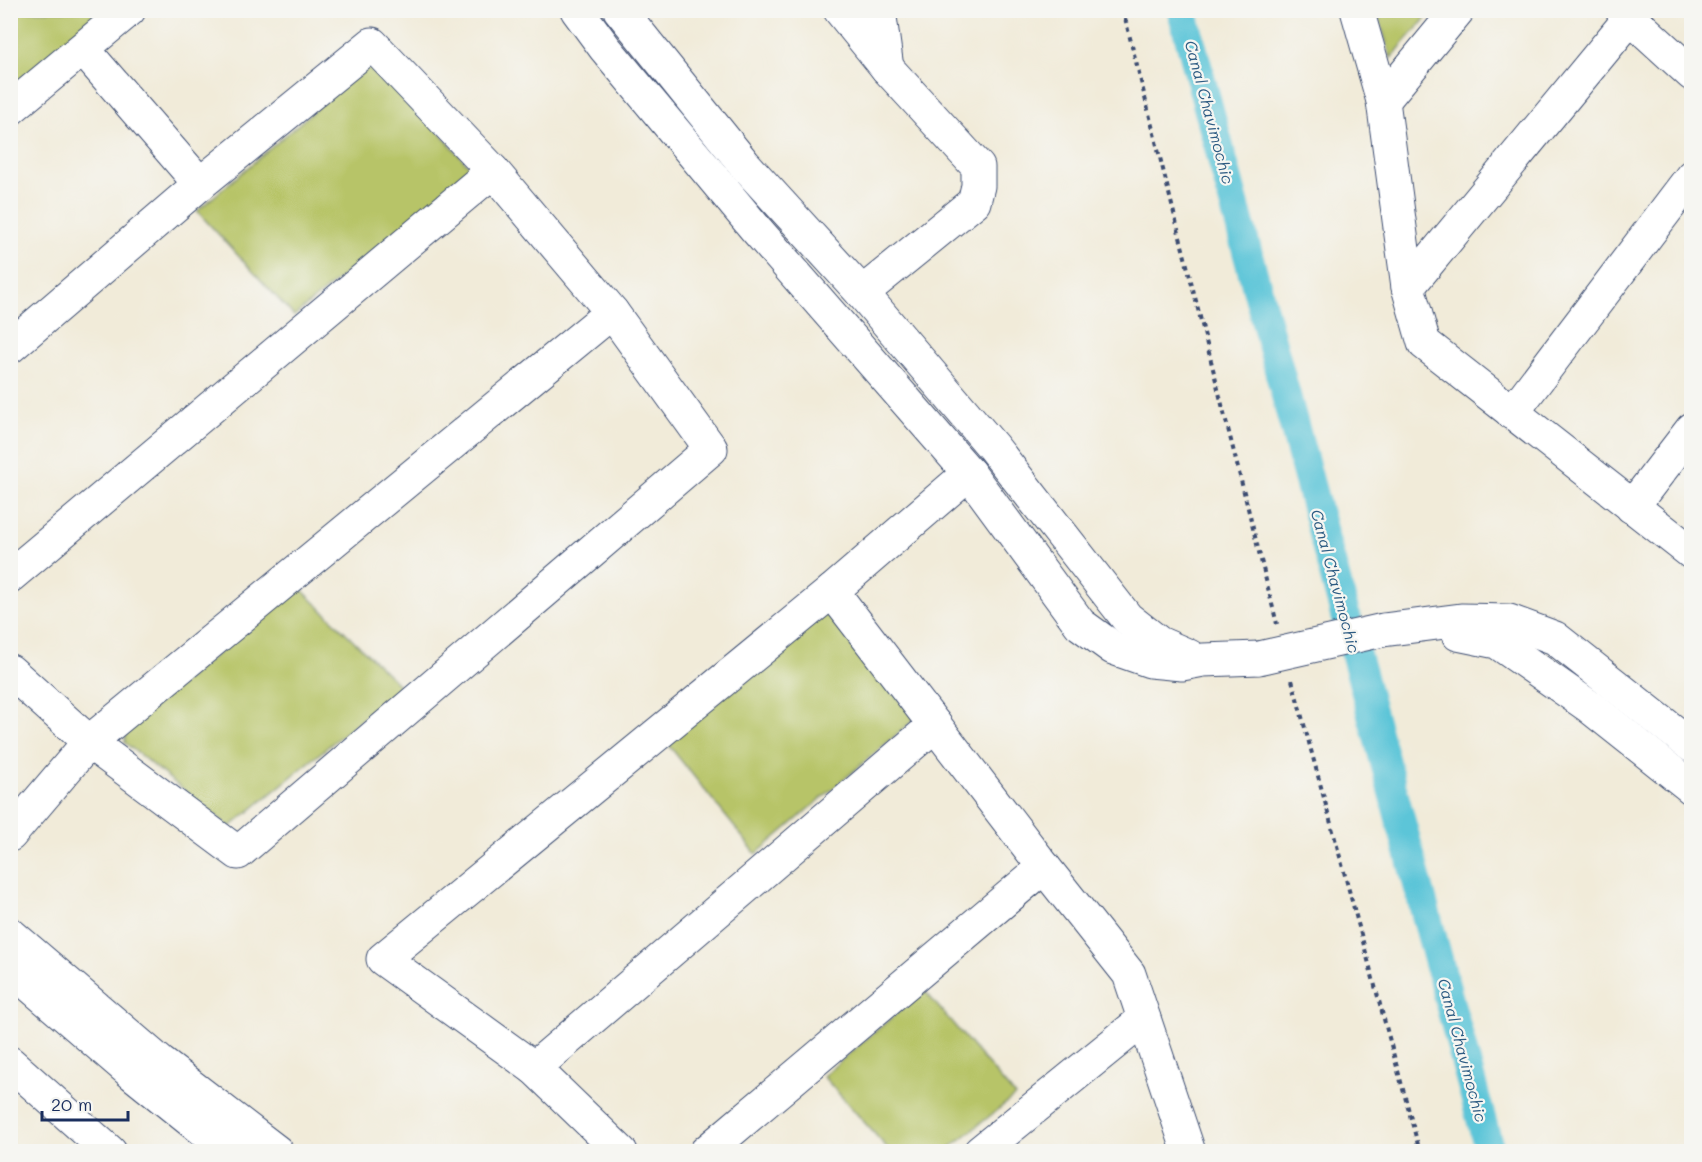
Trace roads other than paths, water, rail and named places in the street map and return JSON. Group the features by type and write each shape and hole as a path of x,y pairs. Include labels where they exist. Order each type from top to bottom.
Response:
{"main road":[{"path":"10,110 129,10"},
{"path":"577,10 605,48 755,228 969,473 1080,624 1113,648 1150,661 1182,664 1203,660 1259,658 1383,630 1461,620 1509,621 1555,638 1692,746"},
{"path":"620,10 745,165 862,293 993,447 1127,618 1159,643 1203,660"},
{"path":"840,10 887,68 978,167 978,186 974,202 862,293"},
{"path":"879,10 887,68"},
{"path":"1357,10 1383,101 1408,288 1424,343 1692,553"},
{"path":"1383,101 1458,10"},
{"path":"1408,288 1626,14 1692,74"},
{"path":"10,347 200,184 372,44 493,171 612,312 711,449 238,852 89,742 10,671"},
{"path":"83,49 200,184"},
{"path":"10,576 493,171"},
{"path":"1512,412 1692,176"},
{"path":"10,836 89,742 612,312"},
{"path":"1632,507 1692,429"},
{"path":"621,1152 534,1068 383,959 832,591 969,473"},
{"path":"832,591 1129,974 1189,1152"},
{"path":"1424,626 1497,642 1590,707 1692,788"},
{"path":"534,1068 935,725"},
{"path":"706,1152 1044,867"},
{"path":"10,934 161,1063 277,1152"},
{"path":"10,968 133,1074 230,1152"},
{"path":"980,1152 1144,1019"},
{"path":"10,1063 111,1152"}],"waterway":[{"name":"Canal Chavimochic","path":"1182,10 1490,1152"}]}
